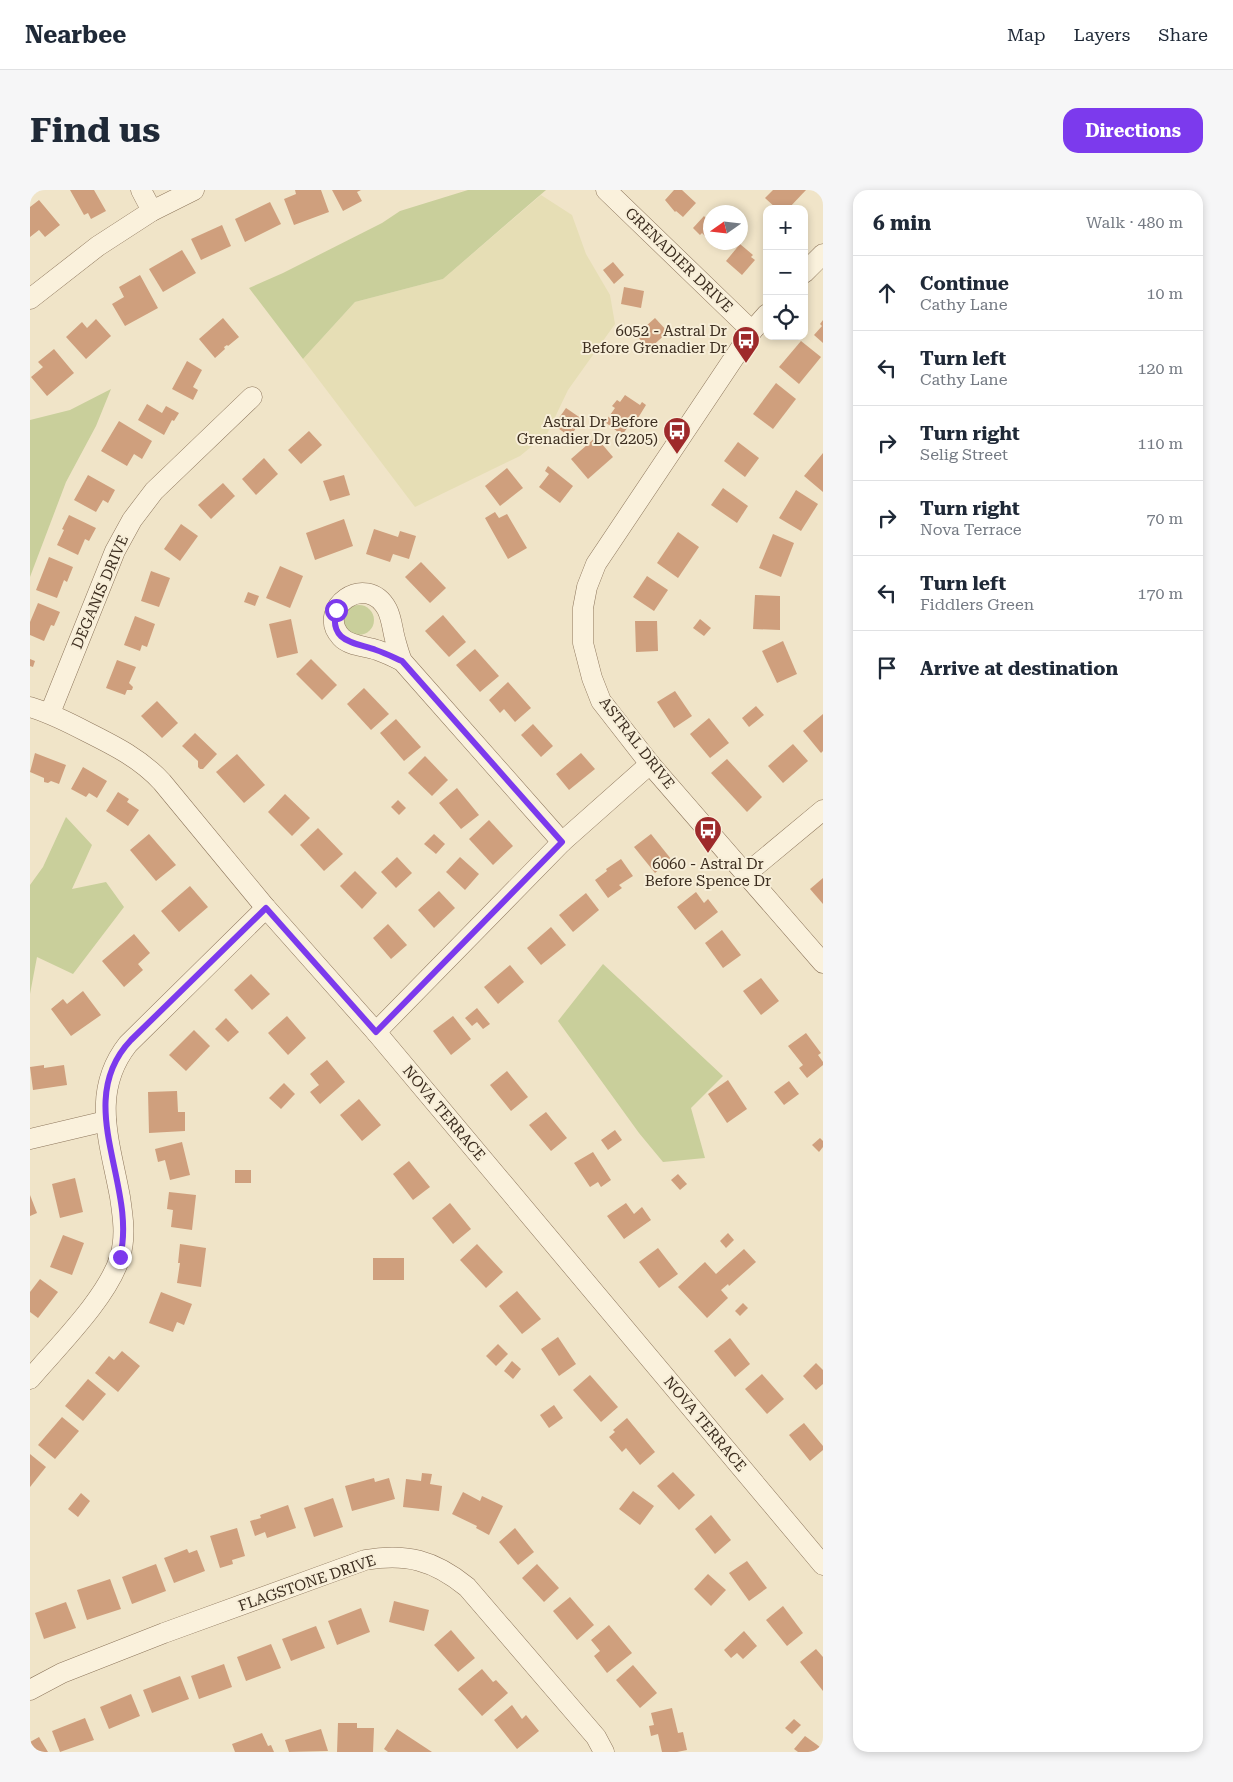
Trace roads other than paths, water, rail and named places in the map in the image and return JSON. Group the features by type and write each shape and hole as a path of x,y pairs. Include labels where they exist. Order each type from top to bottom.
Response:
{"street":[{"path":"141,190 152,211"},
{"path":"30,299 98,246 152,211 194,190"},
{"name":"GRENADIER DRIVE","path":"606,190 752,331"},
{"path":"808,269 823,254"},
{"name":"ASTRAL DRIVE","path":"763,319 752,331 600,556 587,587 583,643 592,678 601,701 650,764 823,963"},
{"name":"DEGANIS DRIVE","path":"50,713 115,551 132,520 154,491 252,396"},
{"path":"402,661 562,842"},
{"name":"NOVA TERRACE","path":"30,706 50,713 130,754 157,775 266,908 376,1032 823,1564"},
{"path":"376,1032 562,842 650,764"},
{"path":"746,874 823,810"},
{"path":"30,1379 95,1303 112,1276 120,1257 124,1236 123,1215 106,1121 105,1098 106,1087 114,1064 122,1051 266,908"},
{"path":"30,1140 106,1121"},
{"name":"FLAGSTONE DRIVE","path":"30,1690 62,1673 164,1633 365,1560 404,1558 427,1563 442,1570 466,1587 596,1737 604,1752"}],"place":[{"name":"6052 - Astral Dr Before Grenadier Dr","path":"746,364"},
{"name":"Astral Dr Before Grenadier Dr (2205)","path":"677,455"},
{"name":"6060 - Astral Dr Before Spence Dr","path":"708,854"}]}
